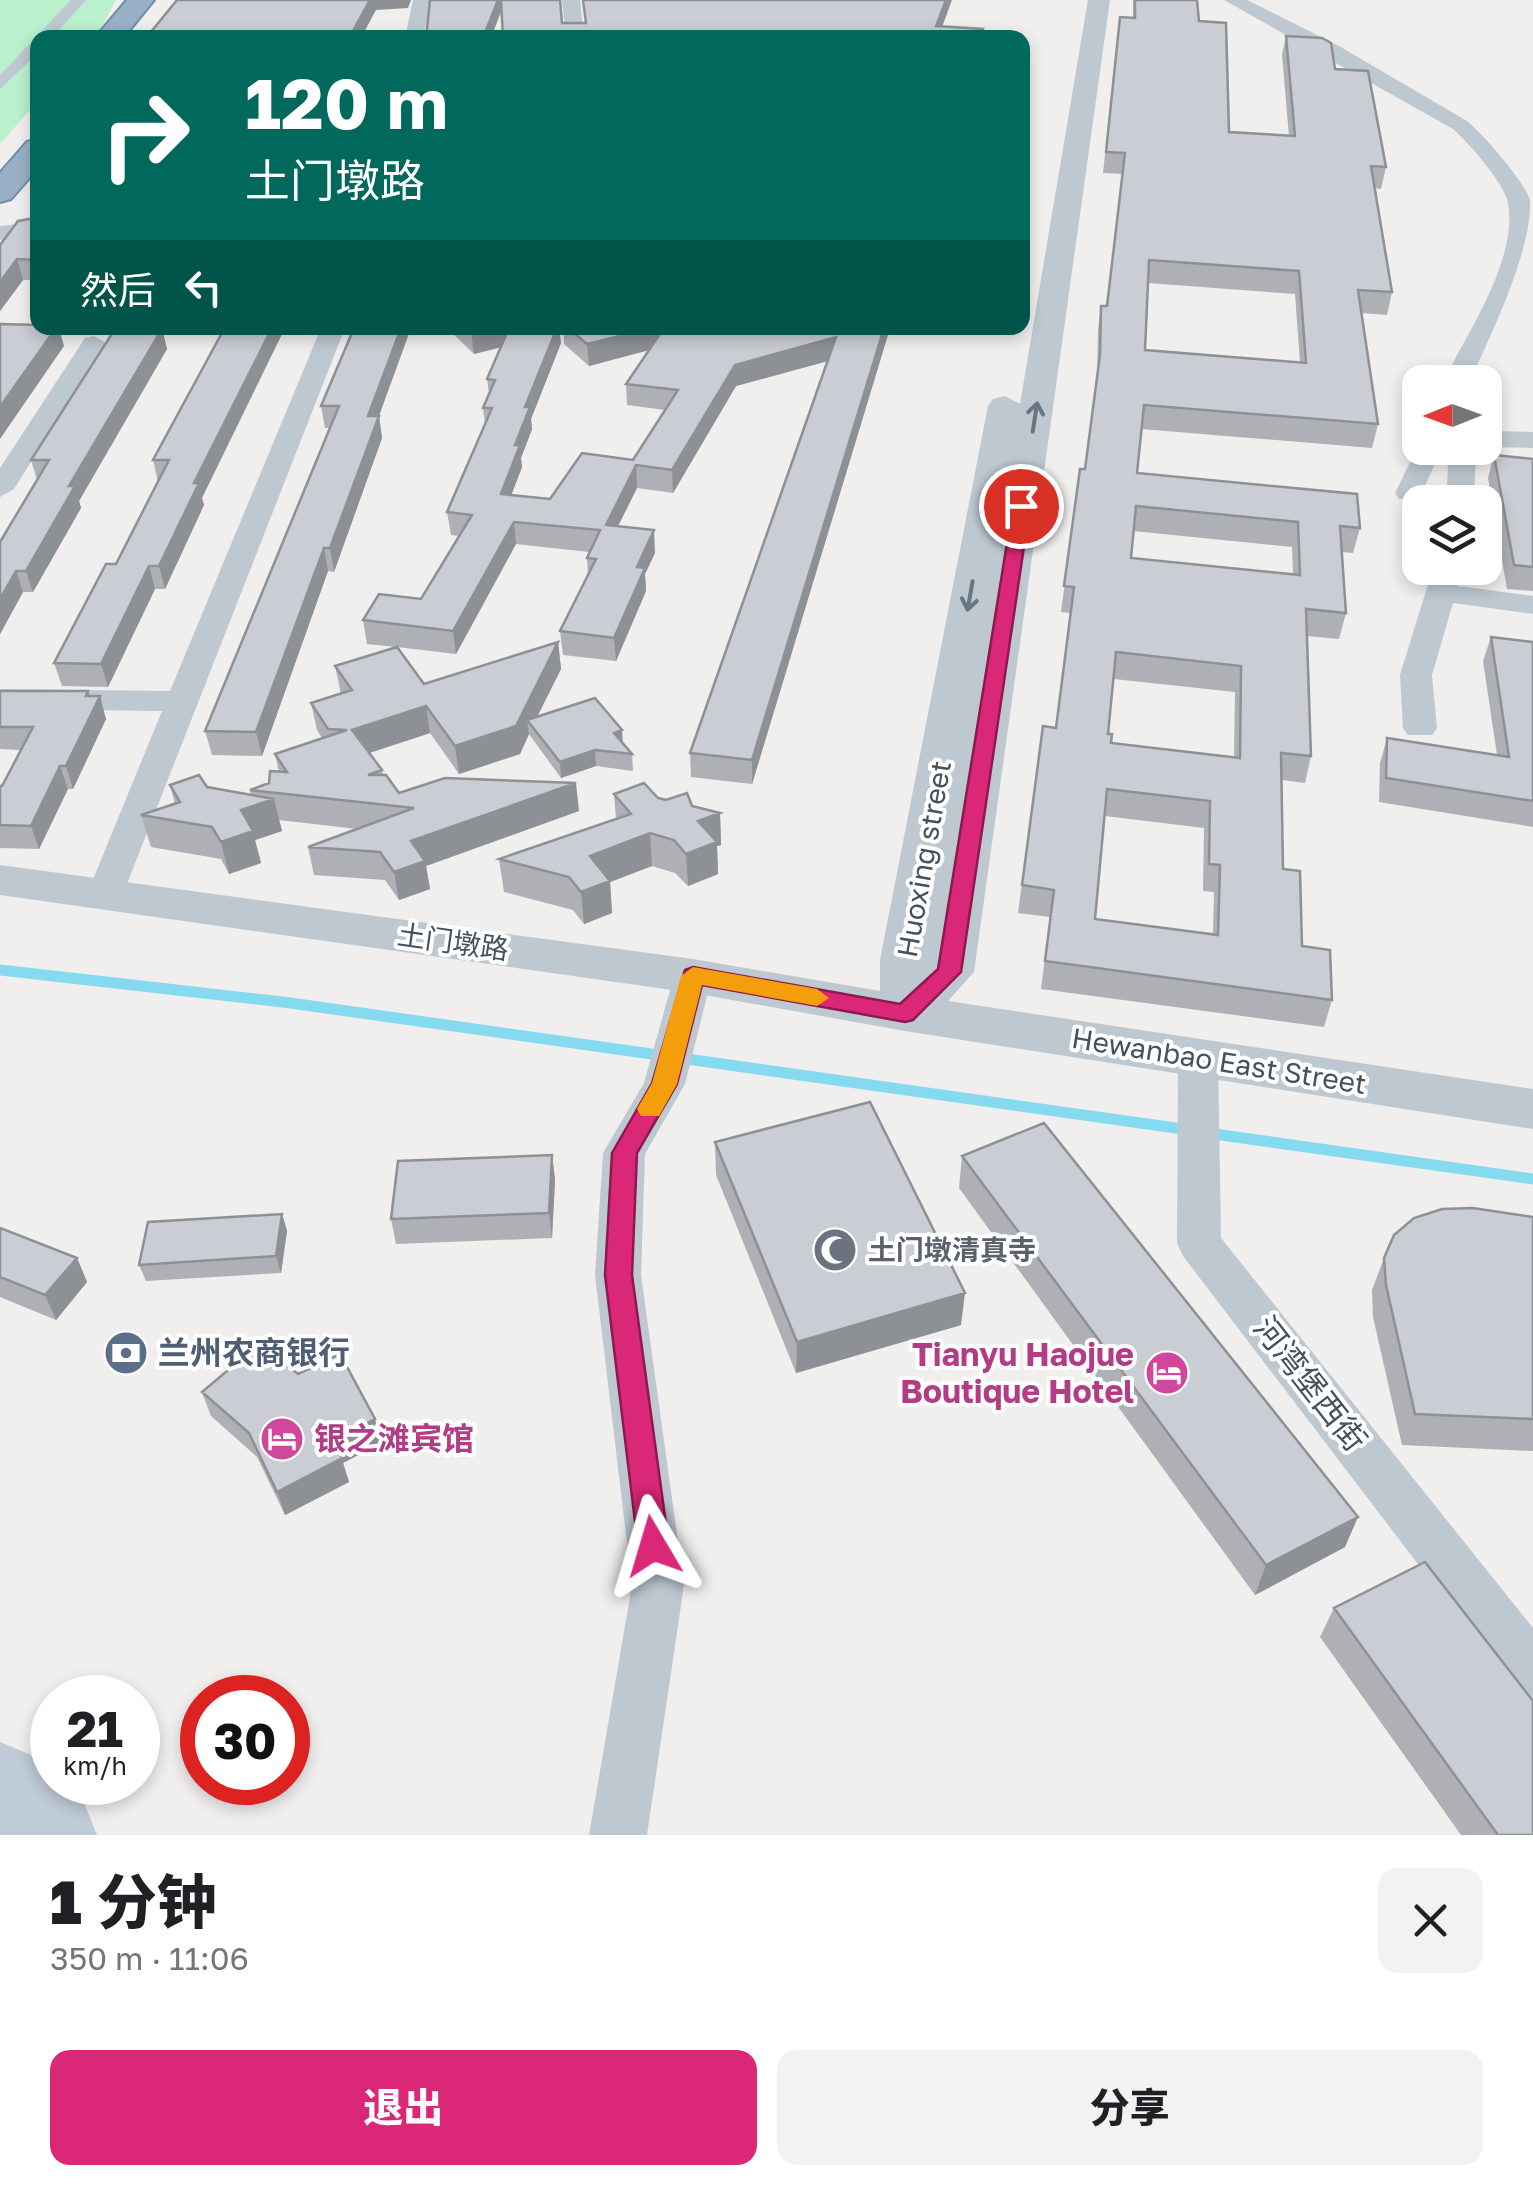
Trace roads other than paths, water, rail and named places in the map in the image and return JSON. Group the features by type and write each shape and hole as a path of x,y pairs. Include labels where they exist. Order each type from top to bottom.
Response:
{"highway":[{"path":"115,30 141,0"},
{"path":"138,30 163,0"},
{"path":"0,161 30,127"},
{"path":"0,192 30,157"}],"main road":[{"path":"0,1784 55,1835"}],"street":[{"path":"51,30 78,0"},
{"path":"416,30 422,0"},
{"path":"571,0 573,30"},
{"path":"1036,231 1078,0"},
{"name":"Huoxing street","path":"905,1014 949,972 1100,0"},
{"path":"1233,0 1332,50 1460,125 1476,138 1519,200 1518,254 1464,365"},
{"path":"0,84 30,52"},
{"path":"0,233 30,231"},
{"path":"105,894 329,335"},
{"name":"Huoxing street","path":"905,1014 904,960 1018,335"},
{"path":"0,490 94,343"},
{"path":"1502,439 1533,440"},
{"path":"1420,728 1416,676 1444,585"},
{"path":"1464,585 1533,604"},
{"path":"0,699 182,701"},
{"name":"土门墩路","path":"0,880 693,976 905,1014"},
{"path":"618,1835 658,1585 618,1275 624,1153 670,1061 693,976"},
{"name":"Hewanbao East Street","path":"905,1014 1198,1105 1533,1109"},
{"name":"河湾堡西街","path":"1198,1105 1200,1243 1533,1671"}],"waterway":[{"path":"0,970 283,1002 1190,1130"},
{"path":"1207,1133 1533,1179"}],"place":[{"name":"土门墩清真寺","path":"835,1250"},
{"name":"兰州农商银行","path":"126,1353"},
{"name":"Tianyu Haojue Boutique Hotel","path":"1167,1373"},
{"name":"银之滩宾馆","path":"282,1439"}]}
